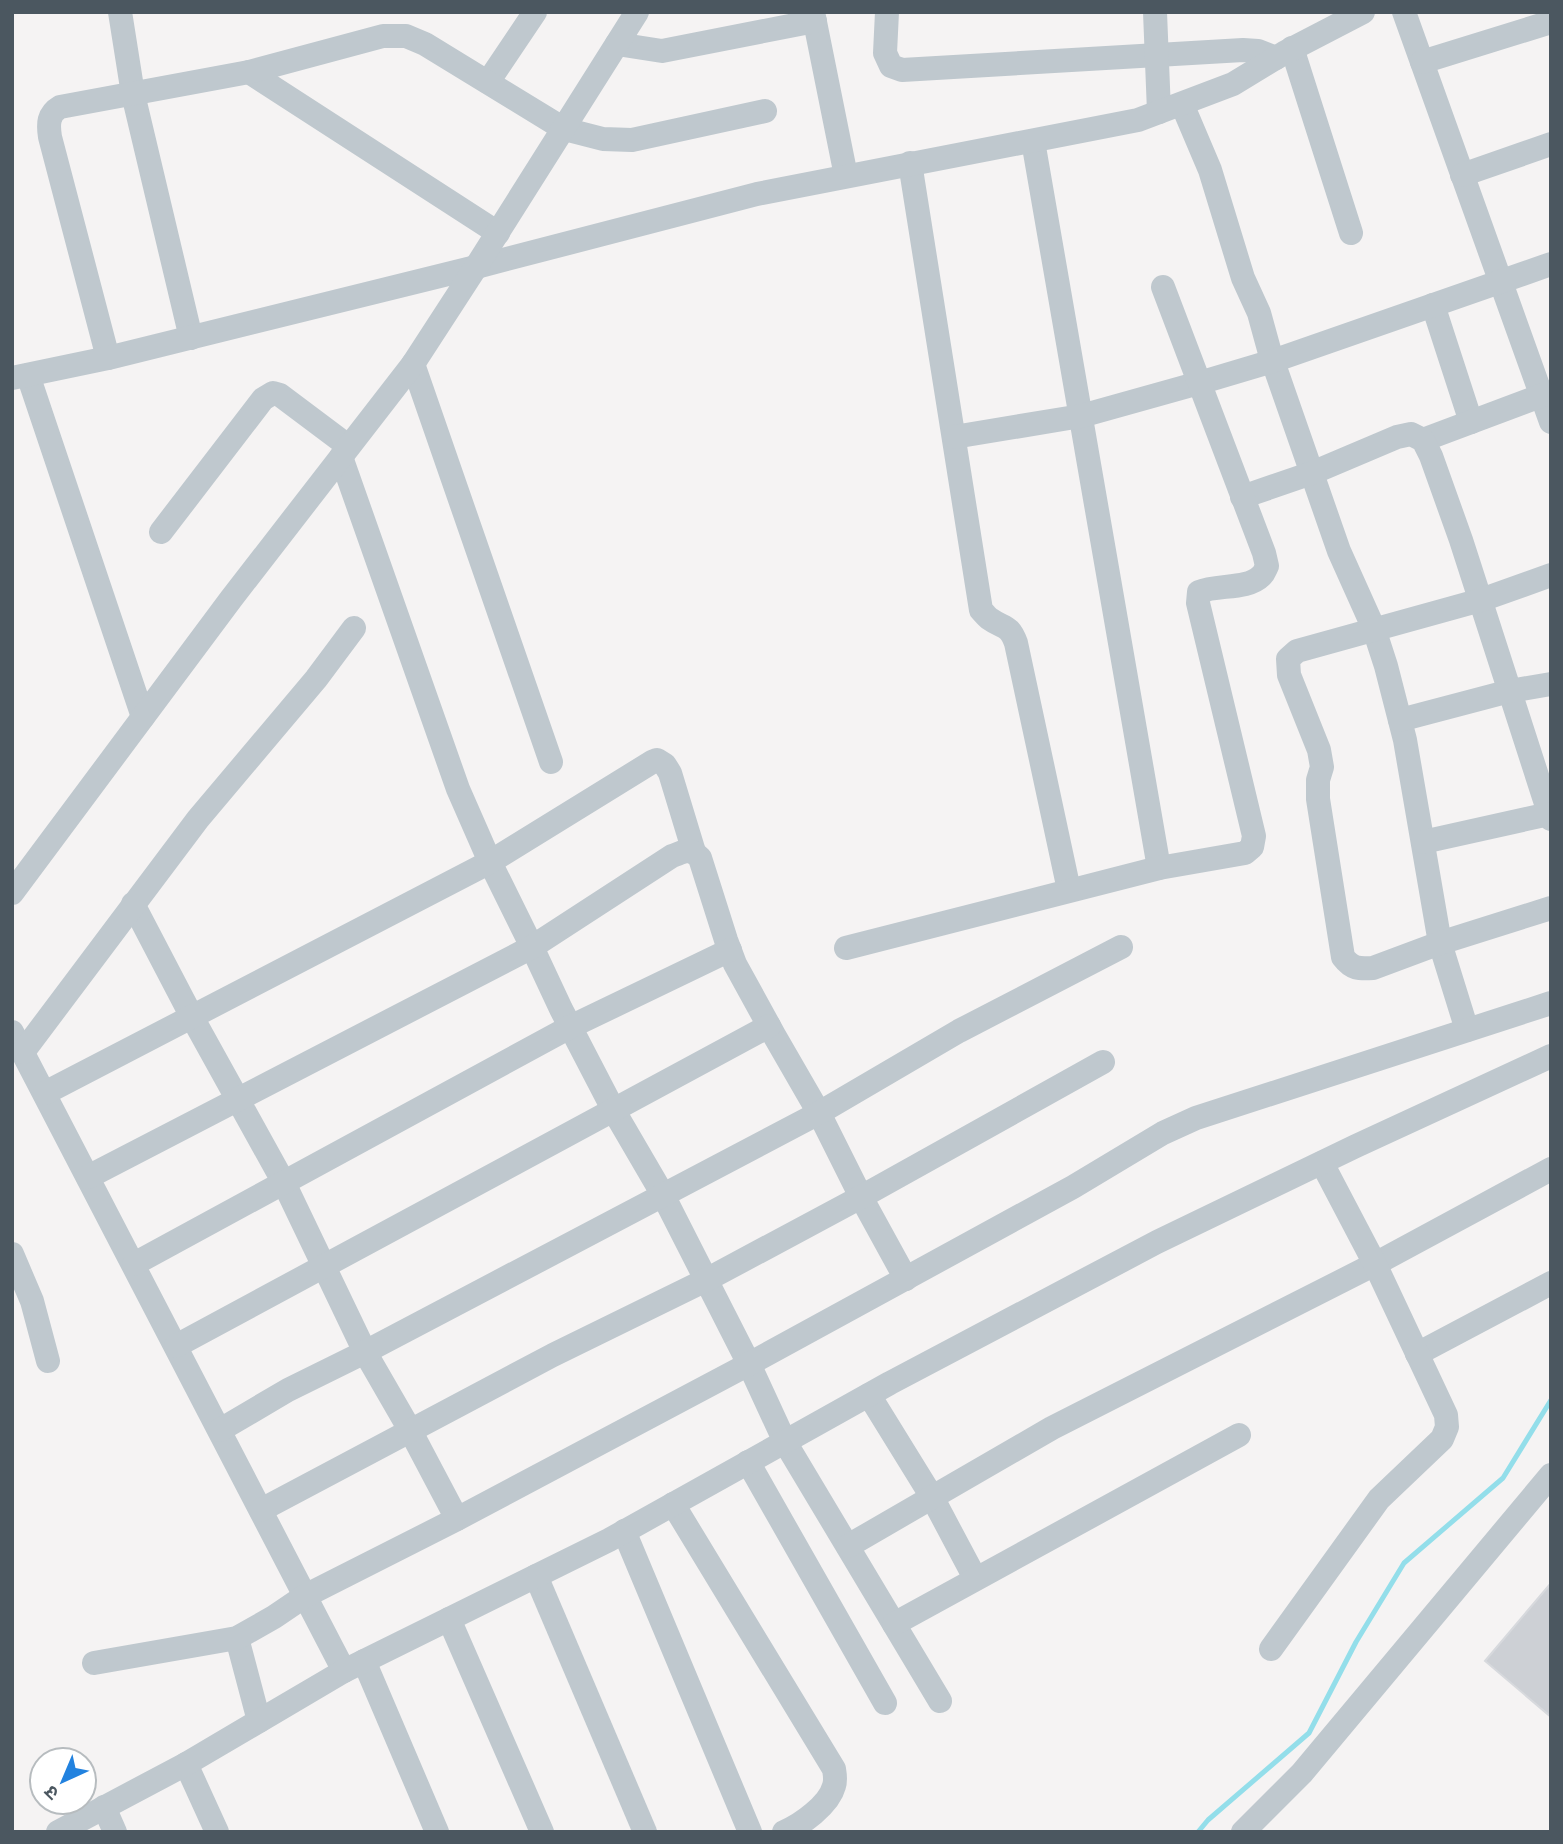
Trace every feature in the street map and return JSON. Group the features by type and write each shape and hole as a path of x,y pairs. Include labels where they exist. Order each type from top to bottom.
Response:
{"street":[{"path":"120,12 133,94 191,338"},
{"path":"488,82 535,12"},
{"path":"12,893 231,599 412,364 637,12"},
{"path":"887,12 886,53 891,66 902,70 1243,50 1284,53"},
{"path":"1155,12 1156,55 1170,108 1210,170 1243,278 1259,313 1339,551 1374,629 1400,720 1440,943 1467,1030"},
{"path":"143,718 16,376 191,338 757,194 1138,120 1233,84 1284,53 1363,12"},
{"path":"1404,12 1500,281 1546,394 1551,422"},
{"path":"617,44 662,51 814,17 846,176"},
{"path":"1422,62 1551,22"},
{"path":"108,358 50,137 48,124 53,112 60,107 249,72 383,36 407,36 425,44 564,129 603,139 632,140 765,111"},
{"path":"1284,53 1351,233"},
{"path":"249,72 498,233"},
{"path":"1033,141 1159,868"},
{"path":"1462,175 1551,144"},
{"path":"910,163 981,610 989,619 1012,632 1016,643 1069,890"},
{"path":"954,437 1081,416 1199,383 1273,361 1551,264"},
{"path":"846,948 1159,868 1245,853 1252,847 1254,836 1198,603 1199,592 1208,588 1240,585 1260,578 1267,566 1163,287"},
{"path":"1433,305 1471,422"},
{"path":"412,364 551,762"},
{"path":"161,532 263,399 272,393 281,395 345,452 458,789 489,862 570,1027 614,1111 663,1195 749,1364 785,1442 940,1701"},
{"path":"1423,440 1546,394"},
{"path":"1242,496 1312,473 1397,437 1411,434 1423,440 1432,456 1550,816 1423,842"},
{"path":"1551,575 1481,600 1297,651 1288,659 1289,675 1319,750 1322,767 1318,780 1318,799 1343,957 1349,965 1362,969 1373,968 1440,943 1551,908"},
{"path":"354,628 316,678 198,819 133,904 18,1042 305,1596 354,1666 437,1832"},
{"path":"1400,720 1510,691 1551,684"},
{"path":"45,1093 489,862 657,760 665,765 670,773 694,852"},
{"path":"88,1177 532,947 672,856 688,850 700,858 735,964 819,1113 906,1279"},
{"path":"133,904 284,1183 365,1352 411,1430 457,1519"},
{"path":"220,1430 288,1390 819,1113 959,1031 1121,947"},
{"path":"134,1264 570,1027 730,950"},
{"path":"94,1662 237,1638 305,1596 457,1519 749,1364 1073,1187 1163,1133 1196,1118 1551,1003"},
{"path":"176,1346 769,1027"},
{"path":"58,1832 186,1764 354,1666 624,1531 869,1395 1157,1242 1551,1056"},
{"path":"261,1510 553,1354 706,1280 1103,1062"},
{"path":"1271,1649 1379,1499 1442,1439 1447,1427 1446,1415 1375,1264 1322,1163"},
{"path":"848,1546 1052,1428 1375,1264 1551,1169"},
{"path":"12,1254 32,1301 47,1361"},
{"path":"1417,1354 1551,1283"},
{"path":"869,1395 932,1497 975,1578"},
{"path":"894,1624 1239,1435"},
{"path":"748,1462 885,1703"},
{"path":"1243,1832 1302,1773 1551,1475"},
{"path":"673,1504 834,1769 836,1782 833,1791 813,1815 783,1832"},
{"path":"624,1531 750,1832"},
{"path":"536,1576 645,1832"},
{"path":"449,1619 542,1832"},
{"path":"237,1638 259,1721"},
{"path":"186,1764 217,1832"},
{"path":"104,1807 115,1832"}],"building":[{"path":"1551,1583 1551,1717 1485,1661"}],"waterway":[{"path":"1198,1832 1208,1820 1309,1733 1356,1642 1404,1563 1503,1478 1551,1400"}]}
